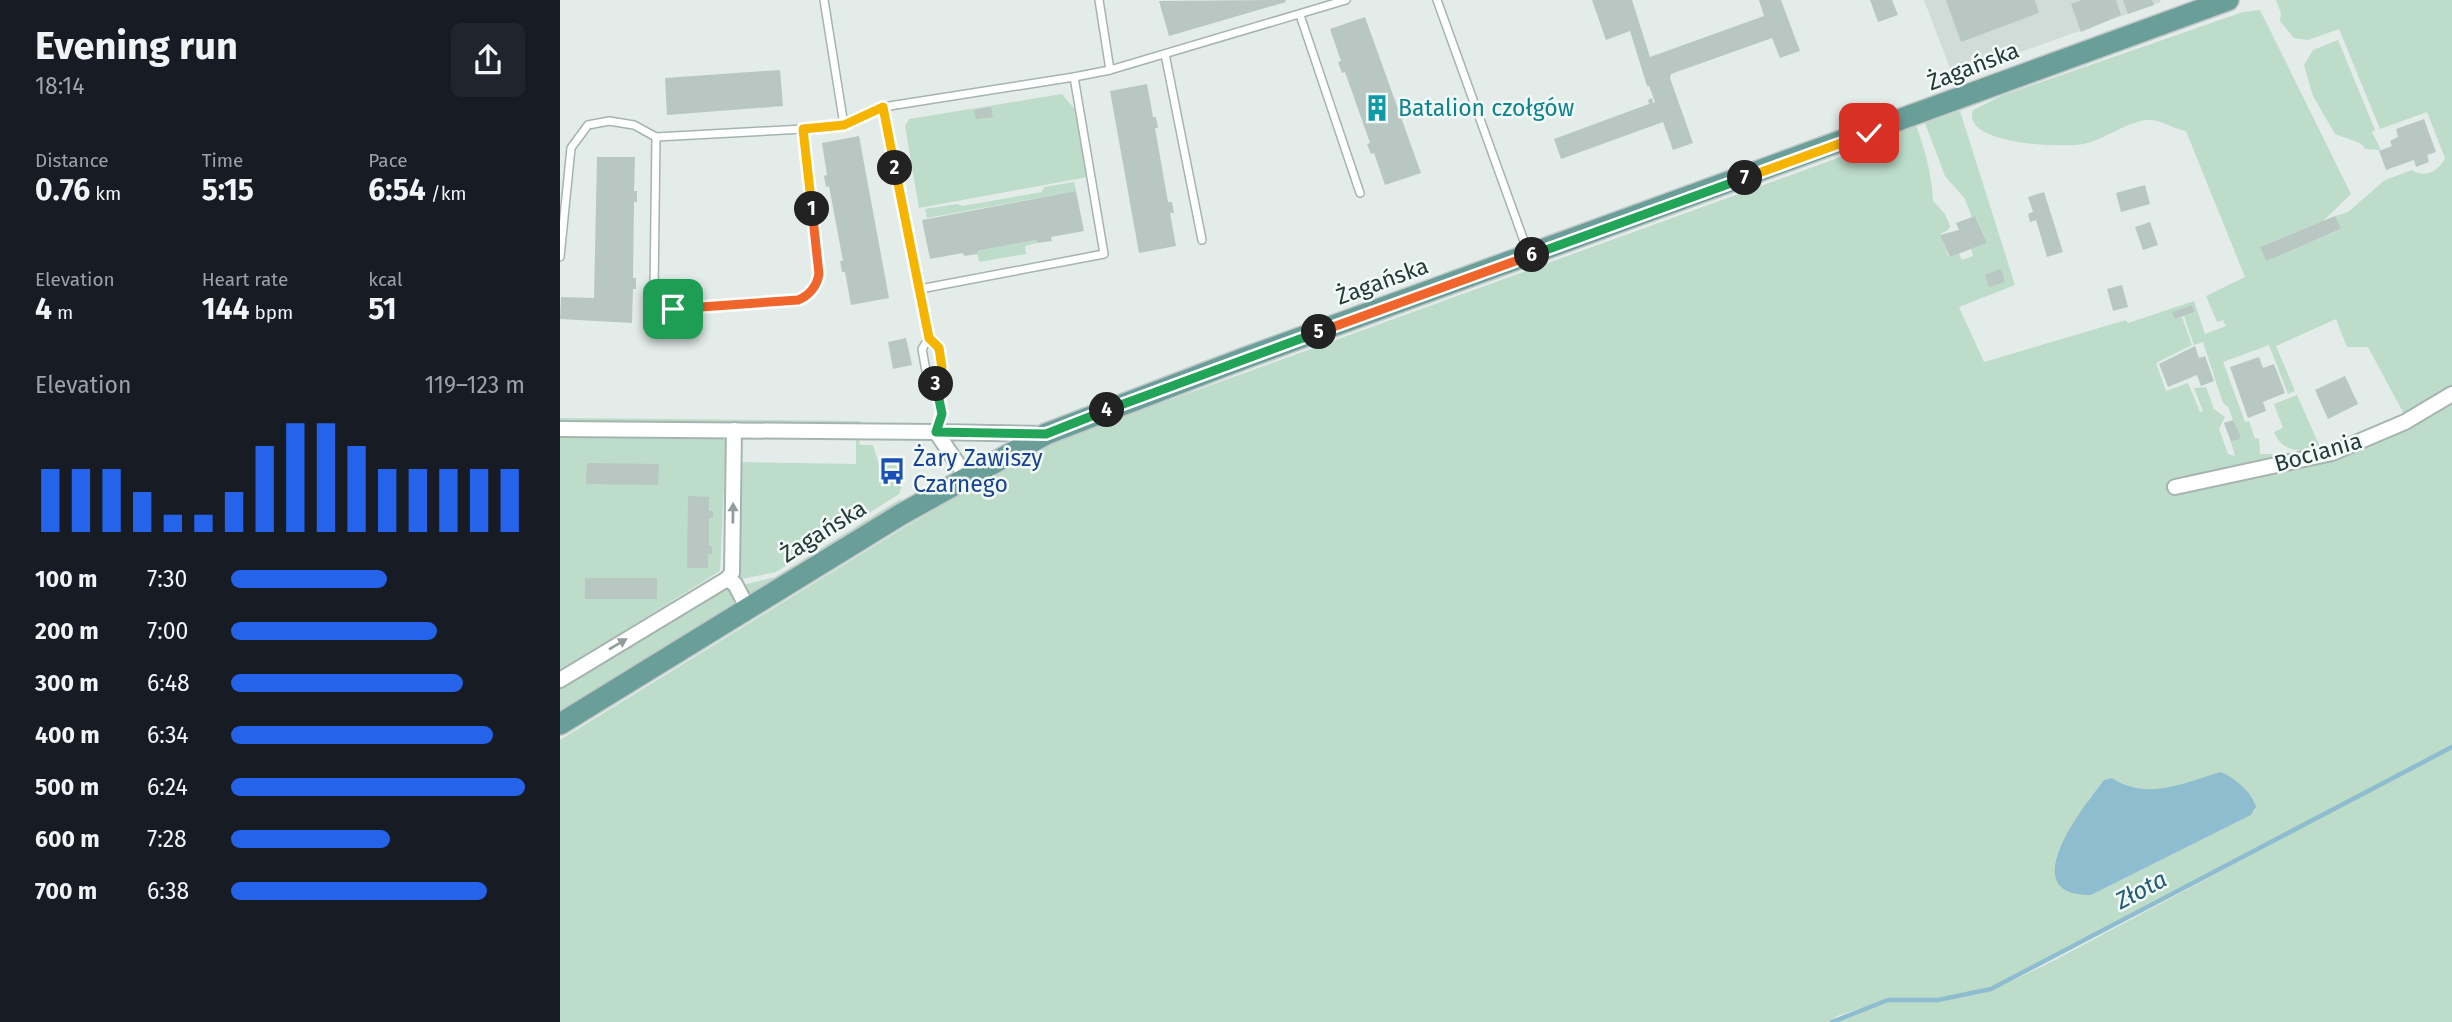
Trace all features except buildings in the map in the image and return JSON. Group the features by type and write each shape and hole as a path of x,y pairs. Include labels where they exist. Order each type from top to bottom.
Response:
{"main road":[{"name":"Żagańska","path":"560,724 966,476 1046,434 1245,358 2228,0"}],"street":[{"name":"Bociania","path":"2175,487 2332,453 2405,422 2452,394"},
{"path":"560,429 1046,434"},
{"path":"560,680 727,579 732,573 734,430"},
{"path":"936,432 966,476"},
{"path":"727,579 735,584 748,609"}],"lane":[{"path":"824,0 844,125"},
{"path":"1099,0 1110,70"},
{"path":"560,257 571,148 588,125 609,121 634,125 656,137 844,125 883,107 1110,70 1346,0"},
{"path":"1437,0 1529,256"},
{"path":"1300,15 1360,193"},
{"path":"1165,54 1202,240"},
{"path":"920,289 1104,254 1074,77"},
{"path":"883,107 929,338 939,348 941,358 942,368 935,377"},
{"path":"656,137 654,291 661,302 680,310 798,300 807,296 814,287 818,281 819,268 803,129"},
{"path":"929,338 922,349 926,371 935,377 942,414 936,432"}],"shaded area":[{"path":"1924,0 2160,0 2161,2 1953,76"}],"green space":[{"path":"2276,0 2452,0 2452,390 2405,416 2368,347 2347,347 2336,319 2276,346 2295,391 2288,394 2269,345 2223,362 2245,422 2249,421 2255,439 2259,438 2260,454 2288,454 2292,461 2452,402 2452,746 1991,987 1938,999 1889,999 1837,1016 1829,1022 560,1022 560,740 913,522 1014,463 1062,439 1871,146 1869,143 1916,125 1928,163 1933,201 1945,214 1950,226 1940,234 1949,257 1959,254 1962,260 1973,256 1971,249 1987,243 1976,217 1972,218 1965,199 1945,176 1925,123 1960,111 2015,285 1959,307 1984,362 2126,320 2128,323 2194,301 2205,334 2226,326 2223,320 2217,322 2206,296 2245,277 2186,131 2145,120 2084,144 2036,144 2016,142 1982,131 1973,122 1973,110 2001,96 2243,12 2260,10 2351,194 2323,221 2260,247 2266,260 2340,230 2335,216 2348,212 2385,180 2412,170 2427,174 2439,167 2445,158 2427,112 2380,129 2339,29 2308,40 2294,38 2280,21 2281,13","holes":["2192,305 2195,312 2184,316 2194,345 2203,342 2223,403 2228,407 2240,438 2231,442 2235,456 2228,454 2219,429 2225,417 2214,409 2206,387 2194,388 2203,411 2200,412 2188,383 2166,391 2156,363 2192,345 2182,317 2175,319 2173,312","2220,772 2255,802 2255,810 2251,815 2091,895 2069,892 2057,879 2089,799 2104,780 2112,778 2126,785 2152,789 2179,785"]},
{"path":"2338,40 2381,150 2366,149 2360,143 2335,134 2313,96 2304,65 2313,50"},
{"path":"1062,94 1077,112 1088,177 919,208 905,126 909,119"},
{"path":"1074,182 1076,191 927,218 925,209 957,204 962,206 1042,192 1044,187"},
{"path":"1036,240 1037,243 1025,246 1026,254 979,262 977,251"},
{"path":"2297,395 2320,447 2293,449 2277,439 2274,432 2283,428 2274,404"},
{"path":"560,418 860,421 860,425 560,421"},
{"path":"560,436 722,438 726,442 720,571 560,671"},
{"path":"856,439 859,439 860,445 873,445 879,465 898,462 898,485 902,485 899,494 776,572 737,580 739,462 856,464"},
{"path":"902,498 898,505 748,597 739,586 775,577"},
{"path":"726,587 738,602 732,610 560,716 560,685"},
{"path":"2452,748 2452,1022 1836,1022 1888,1002 1939,1002 1991,991 2055,960"}],"water":[{"path":"2220,772 2236,781 2251,796 2256,807 2251,815 2091,895 2068,891 2057,881 2055,866 2060,848 2082,809 2104,780 2112,778 2125,785 2152,789 2179,785"}],"waterway":[{"name":"Złota","path":"1832,1022 1888,1000 1938,1000 1991,989 2452,747"}],"place":[{"name":"Batalion czołgów","path":"1377,108"},
{"name":"Żary Zawiszy Czarnego","path":"892,471"}],"route":[{"path":"673,309 798,300 807,296 818,281 819,268 803,129 844,125 883,107 929,338 939,348 942,368 935,377 942,414 936,432 1046,434 1245,358 1869,133"}]}
